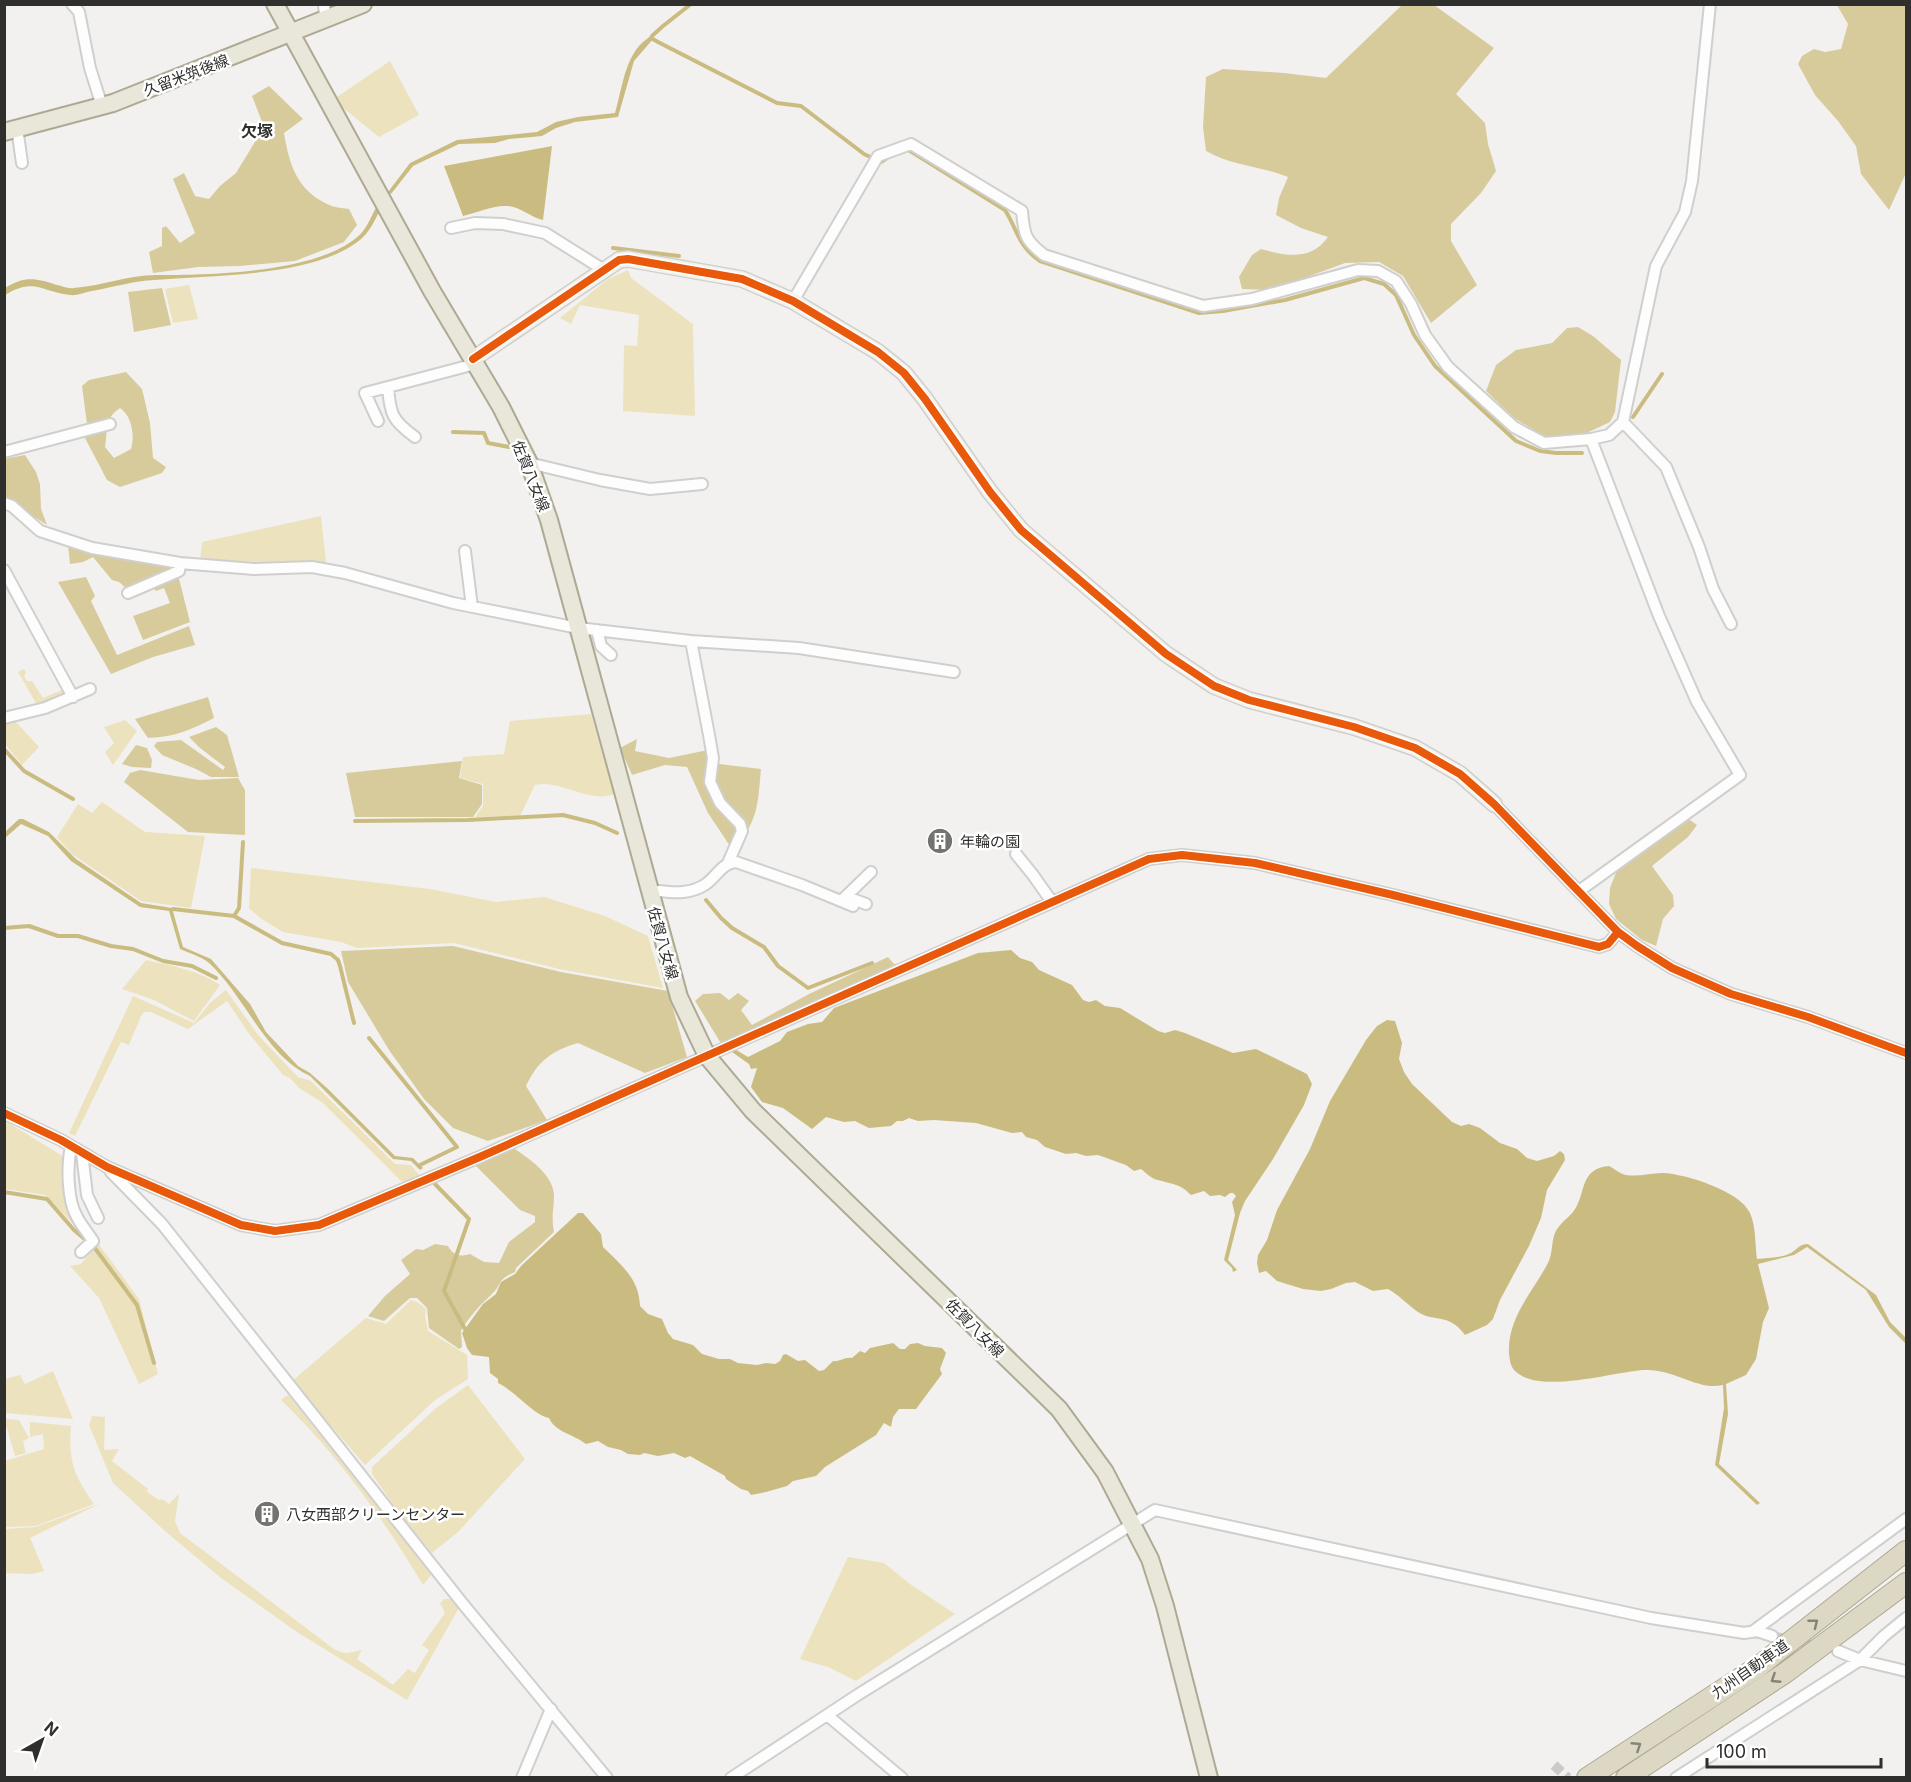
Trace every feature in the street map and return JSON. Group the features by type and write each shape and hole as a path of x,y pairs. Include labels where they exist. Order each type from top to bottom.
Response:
{"highway":[{"name":"九州自動車道","path":"1587,1778 1759,1666 1906,1551"},
{"name":"九州自動車道","path":"1626,1778 1785,1673 1906,1583"}],"main road":[{"name":"佐賀八女線","path":"275,4 432,291 501,407 529,463 549,520 679,997 707,1056 753,1111 1059,1409 1105,1472 1150,1559 1209,1778"},
{"name":"久留米筑後線","path":"11,130 102,106 257,48 291,33 325,11 363,4"}],"street":[{"path":"72,4 79,12 90,68 102,106"},
{"path":"793,301 878,156 911,144 1022,212 1028,243 1044,255 1203,306 1252,299 1358,270 1378,271 1396,281 1411,304 1425,335 1449,367 1514,427 1544,442 1591,440 1609,435 1623,422 1656,266 1685,212 1692,182 1710,4"},
{"path":"11,130 22,163"},
{"path":"451,228 475,223 503,224 545,233 604,270"},
{"path":"378,421 364,393 474,361 619,260 628,259 742,279 793,301 878,352 903,373 925,399 990,492 1021,530 1166,654 1214,686 1249,700 1354,727 1415,748 1460,774 1494,804 1618,932 1672,968 1731,994 1808,1017 1906,1053"},
{"path":"388,387 389,404 396,423 415,437"},
{"path":"1623,422 1666,467 1699,547 1713,589 1731,624"},
{"path":"4,452 110,424"},
{"path":"1579,891 1740,775 1697,702 1659,616 1591,440"},
{"path":"529,463 650,489 702,484"},
{"path":"4,503 12,506 40,531 92,548 180,563 252,569 312,567 345,573 472,607 578,628 691,641 799,648 954,672"},
{"path":"465,551 472,607"},
{"path":"128,593 179,571 180,563"},
{"path":"4,570 73,697"},
{"path":"597,630 601,646 611,655"},
{"path":"659,891 678,893 695,890 707,883 728,863 742,831 740,824 720,803 711,782 713,758 691,641"},
{"path":"4,718 45,708 90,689"},
{"path":"1016,854 1052,902"},
{"path":"4,1113 71,1146 107,1167 241,1225 275,1231 319,1225 493,1152 1149,858 1182,855 1255,863 1599,947 1608,944 1618,932"},
{"path":"728,863 736,862 843,899 866,904"},
{"path":"843,899 871,872"},
{"path":"843,899 853,906"},
{"path":"71,1146 68,1162 75,1216 93,1241 81,1252"},
{"path":"82,1153 87,1195 98,1218"},
{"path":"107,1167 162,1224 463,1604 607,1778"},
{"path":"731,1778 827,1715 856,1690 1155,1510 1650,1618 1744,1633 1757,1631 1772,1635"},
{"path":"1752,1632 1906,1519"},
{"path":"1676,1778 1860,1660 1906,1618"},
{"path":"1838,1651 1860,1660 1906,1671"},
{"path":"522,1778 551,1709"},
{"path":"827,1715 903,1778"}],"shaded area":[{"path":"1402,5 1434,5 1494,48 1456,94 1485,123 1496,171 1481,193 1451,224 1451,241 1477,285 1431,323 1403,276 1379,262 1345,263 1272,290 1242,289 1239,277 1252,255 1261,249 1297,255 1314,250 1328,237 1301,228 1276,215 1279,198 1288,177 1226,160 1206,151 1203,127 1206,77 1223,69 1326,78"},
{"path":"1837,5 1906,5 1906,173 1889,210 1861,174 1856,146 1815,95 1798,64 1802,56 1814,49 1825,52 1841,49 1848,24"},
{"path":"652,36 654,38 634,61 618,117 575,122 556,128 542,136 509,139 495,143 459,144 413,166 391,194 388,192 410,163 457,140 537,132 556,122 615,113 631,59 643,42"},
{"path":"390,61 419,115 379,137 342,107 337,97"},
{"path":"269,86 303,119 284,133 288,154 301,182 315,197 325,203 349,209 357,225 344,242 295,261 198,267 153,273 149,252 162,246 162,228 166,226 180,243 195,233 173,179 184,173 195,196 209,199 236,173 264,127 252,96"},
{"path":"552,146 543,220 507,206 490,208 463,216 444,166"},
{"path":"376,208 380,210 378,214 360,240 341,252 290,268 139,282 75,295 31,286 5,295 5,288 24,280 42,281 72,288 146,275 260,270 314,259 337,250 356,238 365,228"},
{"path":"628,270 631,278 693,324 695,416 623,411 624,345 637,346 639,315 580,305 571,324 560,318 608,279"},
{"path":"189,285 198,319 173,323 165,289"},
{"path":"162,288 171,325 134,332 128,292"},
{"path":"1578,327 1593,336 1621,360 1615,412 1610,422 1578,437 1544,436 1514,418 1486,391 1496,365 1516,350 1552,343 1567,328"},
{"path":"126,372 142,389 150,423 153,458 166,467 162,473 120,487 107,480 85,438 87,424 82,386 89,380","holes":["120,408 132,427 131,449 114,458 105,447 109,421"]},
{"path":"25,455 36,472 40,484 41,509 47,525 5,498 4,459"},
{"path":"321,516 326,563 200,561 202,542"},
{"path":"68,545 91,552 174,567 125,587 112,580 93,557 83,562 70,564"},
{"path":"178,575 190,622 143,640 133,616 170,603 164,588 156,591 152,586"},
{"path":"86,577 95,596 91,601 117,655 189,626 195,645 153,657 111,674 58,582"},
{"path":"24,669 27,681 32,681 43,698 64,689 67,696 37,705 18,672"},
{"path":"208,697 214,718 182,732 148,738 135,719"},
{"path":"591,714 614,794 595,796 554,785 535,785 520,816 476,817 483,806 483,784 460,778 463,757 504,754 510,721"},
{"path":"125,720 137,731 113,765 105,752 114,743 104,727"},
{"path":"15,721 39,747 22,765 5,744 5,723"},
{"path":"216,727 227,735 239,777 211,777 162,755 154,746 157,742 181,740 223,770 225,767 189,737"},
{"path":"637,739 635,751 669,758 708,750 719,764 761,769 752,822 740,839 730,846 708,813 687,767 665,765 632,775 620,748"},
{"path":"136,745 147,748 152,760 151,768 122,764"},
{"path":"462,761 459,778 482,785 482,804 473,817 355,817 346,773"},
{"path":"140,770 199,780 238,778 245,790 245,835 188,832 124,782 130,773"},
{"path":"102,802 145,832 205,836 191,908 141,901 72,854 57,837 78,804 92,813"},
{"path":"19,819 49,832 76,859 141,903 172,908 183,947 211,959 250,1004 266,1032 298,1066 328,1089 395,1156 413,1158 423,1168 420,1170 411,1161 393,1159 310,1076 280,1054 222,976 209,963 180,949 169,911 140,907 71,861 48,836 21,824 5,838 5,832"},
{"path":"1690,820 1697,825 1688,837 1652,866 1673,895 1674,906 1663,919 1656,946 1642,940 1616,919 1609,904 1610,888 1617,870 1679,824"},
{"path":"251,868 430,889 496,902 544,897 605,916 648,936 663,988 559,969 454,943 357,948 341,942 283,932 260,918 249,908"},
{"path":"453,946 561,972 668,991 687,1057 645,1073 578,1043 546,1058 535,1070 526,1086 547,1120 488,1141 453,1128 424,1099 389,1050 348,982 341,951"},
{"path":"1011,950 1020,958 1032,962 1039,970 1072,985 1083,1000 1089,1002 1096,1000 1105,1006 1120,1008 1158,1031 1165,1033 1175,1030 1233,1053 1256,1049 1307,1074 1312,1084 1304,1105 1273,1159 1245,1201 1240,1213 1228,1260 1237,1270 1233,1272 1224,1260 1235,1215 1232,1202 1236,1196 1233,1193 1225,1197 1210,1196 1204,1191 1191,1195 1180,1186 1154,1178 1141,1169 1134,1171 1126,1165 1098,1155 1066,1154 1045,1147 1037,1140 1026,1137 1022,1132 1012,1133 976,1123 918,1121 909,1118 897,1121 891,1126 869,1128 855,1121 844,1122 826,1117 812,1129 783,1108 762,1102 751,1087 757,1068 751,1069 749,1064 732,1052 733,1048 748,1057 780,1041 787,1032 808,1024 822,1022 834,1008 978,953"},
{"path":"888,957 894,964 903,963 722,1045 695,1001 703,994 720,993 729,1000 738,993 749,1001 741,1010 752,1025 809,994"},
{"path":"146,960 194,972 220,985 194,1021 154,1000 122,989"},
{"path":"226,990 258,1035 298,1077 311,1081 395,1164 411,1165 420,1176 402,1182 323,1103 283,1075 250,1035 227,1001 188,1029 151,1012 144,1012 129,1045 121,1042 75,1136 69,1133 133,996 194,1023 210,1003"},
{"path":"1387,1020 1395,1021 1402,1043 1399,1059 1404,1072 1412,1084 1452,1122 1461,1126 1469,1124 1480,1128 1500,1143 1517,1149 1527,1158 1537,1161 1554,1156 1560,1151 1564,1154 1565,1160 1547,1190 1541,1218 1529,1246 1500,1300 1493,1319 1487,1325 1465,1335 1453,1323 1418,1312 1388,1289 1373,1291 1355,1282 1321,1291 1303,1289 1277,1281 1266,1271 1259,1273 1258,1255 1267,1240 1277,1210 1310,1149 1330,1101 1366,1040 1377,1026"},
{"path":"4,1120 64,1157 85,1236 45,1195 5,1189"},
{"path":"512,1147 539,1167 553,1187 554,1232 516,1268 515,1272 502,1280 495,1291 471,1316 461,1331 462,1347 459,1349 429,1328 427,1308 417,1298 410,1298 384,1321 368,1316 385,1296 410,1274 401,1260 416,1249 423,1250 435,1244 448,1246 457,1255 470,1254 484,1262 499,1263 509,1242 535,1222 535,1216 520,1210 474,1164"},
{"path":"1609,1166 1626,1175 1673,1174 1698,1180 1724,1191 1744,1205 1750,1213 1757,1259 1783,1256 1808,1244 1876,1295 1890,1322 1906,1338 1906,1344 1889,1327 1866,1290 1807,1247 1794,1255 1758,1264 1769,1308 1763,1322 1756,1359 1746,1375 1726,1384 1728,1414 1719,1464 1760,1503 1757,1505 1715,1465 1724,1408 1723,1385 1704,1385 1655,1370 1558,1382 1541,1381 1526,1378 1515,1371 1511,1365 1509,1341 1516,1317 1548,1263 1555,1233 1573,1212 1592,1172"},
{"path":"578,1213 583,1213 601,1234 603,1247 633,1280 640,1306 648,1314 662,1319 673,1339 693,1345 702,1354 757,1365 775,1364 786,1354 798,1361 805,1360 819,1371 824,1370 833,1361 852,1358 860,1351 865,1353 870,1348 893,1343 900,1349 905,1349 910,1344 918,1343 942,1348 946,1353 940,1369 942,1374 916,1409 899,1409 893,1417 891,1427 884,1423 876,1435 825,1467 816,1476 751,1495 726,1479 725,1476 690,1456 685,1458 674,1453 658,1456 644,1453 628,1454 598,1441 586,1444 555,1427 549,1418 537,1412 498,1383 498,1379 490,1373 489,1357 472,1355 462,1333 483,1304 496,1294 501,1282 515,1274"},
{"path":"98,1243 139,1299 158,1374 139,1384 99,1298 70,1266 81,1264"},
{"path":"411,1300 426,1309 428,1331 467,1355 468,1379 435,1400 365,1465 292,1381 366,1318 386,1324"},
{"path":"53,1371 73,1419 5,1413 5,1379 20,1375 25,1384"},
{"path":"468,1385 525,1459 458,1532 432,1553 397,1510 372,1474 372,1467 436,1408"},
{"path":"288,1395 432,1574 423,1585 392,1535 358,1488 321,1442 281,1400"},
{"path":"92,1416 105,1417 104,1450 119,1449 112,1461 159,1500 162,1499 169,1504 179,1494 175,1521 180,1533 334,1649 346,1653 362,1650 357,1659 393,1685 408,1669 415,1673 429,1650 422,1645 445,1613 440,1603 444,1599 451,1599 460,1606 407,1700 297,1632 221,1578 165,1531 113,1483 89,1425"},
{"path":"5,1419 19,1420 29,1438 23,1441 26,1453 15,1456 5,1427"},
{"path":"30,1422 71,1426 74,1467 94,1504 36,1526 5,1527 5,1461 44,1449 43,1434 30,1437"},
{"path":"101,1503 30,1538 44,1571 32,1574 5,1573 5,1529 36,1527"},
{"path":"848,1557 884,1563 910,1584 955,1614 856,1681 828,1667 800,1659"}],"waterway":[{"path":"652,36 691,4"},
{"path":"649,40 651,38 777,103 801,106 864,154 881,162 887,158"},
{"path":"907,149 1005,210 1027,250 1040,261 1199,313 1285,300 1364,278 1384,284 1396,295 1414,335 1435,366 1516,441 1540,451 1582,453"},
{"path":"613,248 679,256"},
{"path":"1633,417 1662,374"},
{"path":"453,432 484,433 488,443 509,447"},
{"path":"4,749 24,771 73,799"},
{"path":"355,821 468,820 563,815 595,823 617,833"},
{"path":"234,916 239,908 243,842"},
{"path":"706,900 732,928 764,947 778,966 808,988 872,963"},
{"path":"173,909 234,916 282,943 331,954 338,960 354,1023"},
{"path":"4,928 29,926 58,936 78,936 111,946 133,949 163,961 192,966 216,978"},
{"path":"369,1038 457,1147 420,1165"},
{"path":"435,1184 469,1219 444,1291 465,1329"},
{"path":"4,1192 47,1199 74,1230 94,1247 137,1305 154,1363"}],"tunnel":[{"path":"1772,1636 1821,1647"},
{"path":"1554,1765 1568,1778"}],"cycle path":[{"path":"473,359 619,260 628,259 742,279 793,301 878,352 904,373 990,492 1021,530 1166,654 1214,686 1249,700 1354,727 1415,748 1460,774 1494,804 1618,932 1672,968 1731,994 1808,1017 1906,1053"},
{"path":"4,1113 61,1140 107,1167 241,1225 275,1231 319,1225 482,1156 1149,859 1182,855 1255,863 1599,947 1608,944 1618,932"}],"place":[{"name":"年輪の園","path":"940,841"},
{"name":"八女西部クリーンセンター","path":"267,1514"}],"district":[{"name":"欠塚","path":"257,131"}]}
